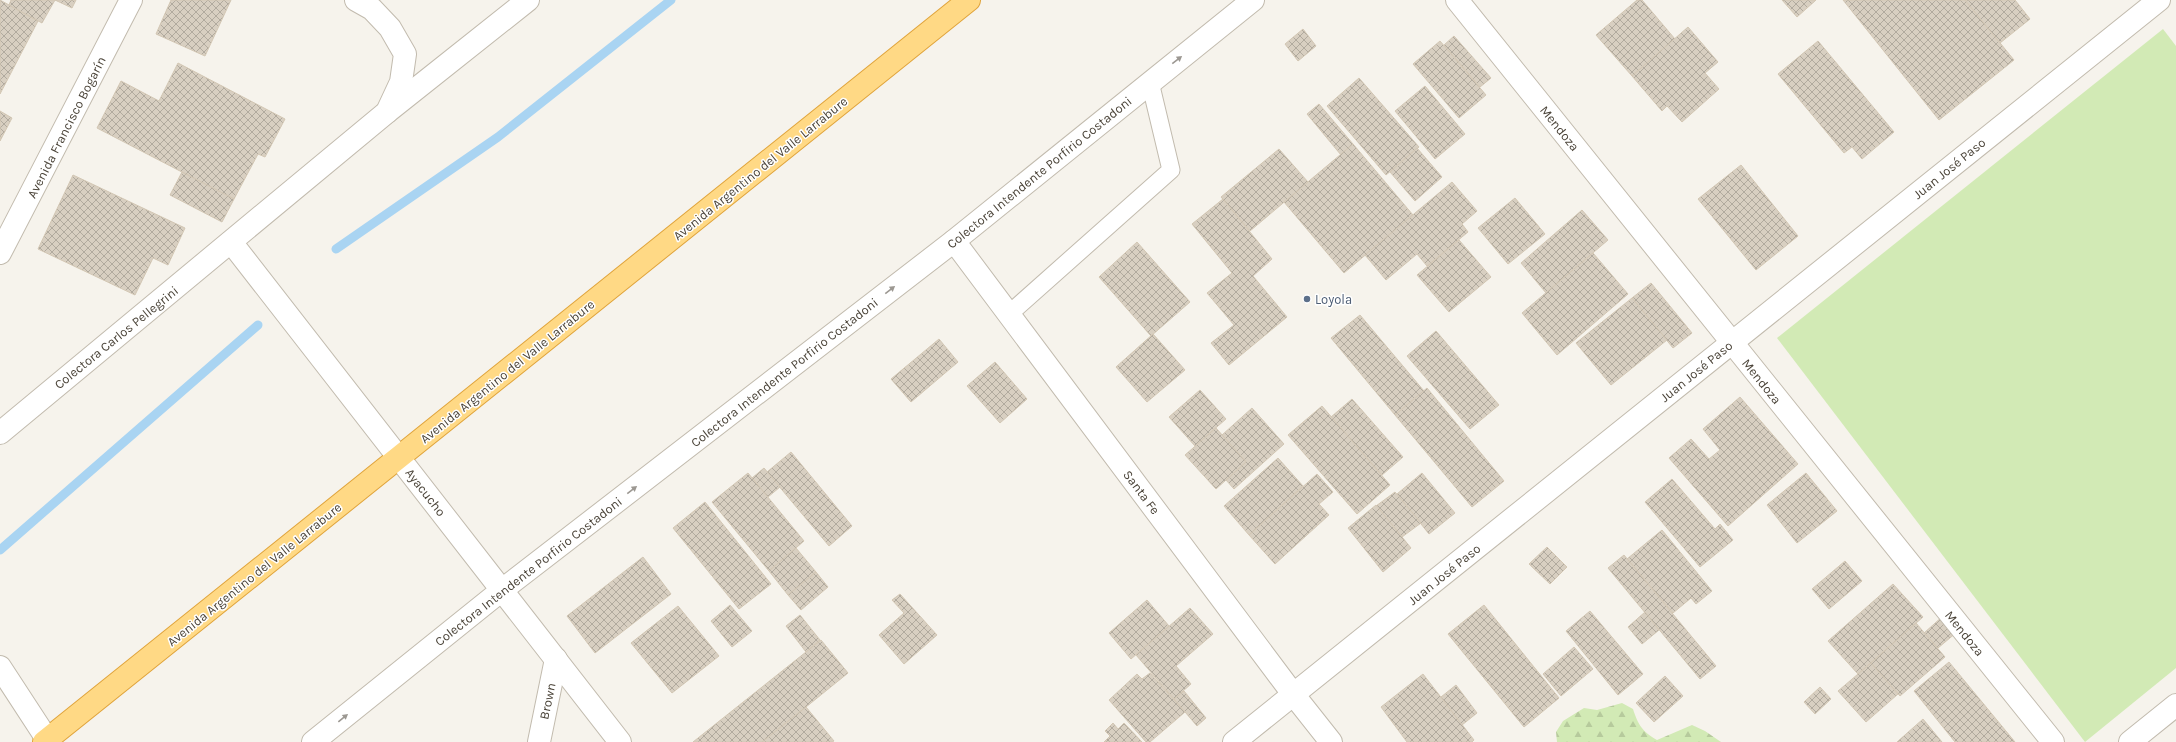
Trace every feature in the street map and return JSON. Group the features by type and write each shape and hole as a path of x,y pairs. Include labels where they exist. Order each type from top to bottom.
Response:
{"highway":[{"name":"Avenida Argentino del Valle Larrabure","path":"46,741 969,0"}],"street":[{"name":"Avenida Francisco Bogarín","path":"0,253 131,0"},
{"path":"356,0 372,10 390,28 405,54 401,82 387,112"},
{"name":"Colectora Carlos Pellegrini","path":"0,432 387,112 528,0"},
{"name":"Colectora Intendente Porfirio Costadoni","path":"313,742 502,590 954,241 1253,0"},
{"name":"Mendoza","path":"1457,0 2053,742"},
{"name":"Juan José Paso","path":"1234,742 2159,0"},
{"name":"Santa Fe","path":"954,241 1294,694 1332,742"},
{"name":"Ayacucho","path":"231,242 400,457 620,742"},
{"name":"Brown","path":"539,742 556,660"},
{"path":"0,667 46,741"},
{"path":"2130,742 2176,705"}],"lane":[{"path":"1009,314 1171,170 1150,82"}],"green space":[{"path":"2163,29 2176,46 2176,668 2085,742 1777,338"},
{"path":"1622,703 1633,709 1642,728 1657,740 1692,725 1705,731 1721,742 1557,742 1556,732 1563,721 1584,708 1597,710"}],"building":[{"path":"0,0 38,21 0,94"},
{"path":"11,0 55,0 42,23 9,5"},
{"path":"55,0 76,0 72,8"},
{"path":"171,0 231,0 205,56 156,34"},
{"path":"1637,0 1642,0 1675,39 1632,76 1596,35"},
{"path":"1782,0 1816,0 1797,17"},
{"path":"1843,0 1965,0 2014,60 1939,120"},
{"path":"1965,0 2015,0 2030,19 2000,43"},
{"path":"1688,27 1718,62 1705,73 1719,89 1682,122 1667,106 1662,111 1632,76"},
{"path":"1303,29 1316,46 1298,61 1285,44"},
{"path":"1454,36 1491,78 1480,87 1444,45"},
{"path":"1440,41 1486,95 1459,118 1413,64"},
{"path":"1818,41 1894,132 1862,159 1852,147 1844,153 1778,74"},
{"path":"178,63 285,119 265,157 258,154 234,199 97,128 121,81 159,101"},
{"path":"1359,78 1419,147 1386,175 1327,106"},
{"path":"1425,86 1465,134 1435,159 1395,111"},
{"path":"1319,104 1353,144 1341,155 1307,114"},
{"path":"0,111 12,118 0,141"},
{"path":"1353,144 1413,215 1344,273 1284,202"},
{"path":"1417,148 1442,177 1415,201 1390,172"},
{"path":"1279,149 1308,182 1250,231 1221,197"},
{"path":"1741,165 1798,236 1756,270 1698,199"},
{"path":"182,172 234,199 222,222 170,195"},
{"path":"73,175 185,228 168,265 153,258 135,295 38,249"},
{"path":"1452,182 1477,211 1462,224 1468,232 1427,266 1417,254 1386,280 1365,255"},
{"path":"1515,198 1545,234 1508,264 1478,228"},
{"path":"1223,199 1272,259 1253,276 1287,317 1229,365 1211,343 1234,325 1207,293 1232,273 1192,224"},
{"path":"1582,210 1608,240 1546,293 1521,263"},
{"path":"1459,240 1491,277 1449,312 1417,275"},
{"path":"1137,242 1190,302 1151,336 1099,277"},
{"path":"1593,253 1628,294 1557,355 1522,313"},
{"path":"1651,283 1692,333 1673,348 1632,298"},
{"path":"1632,298 1667,340 1611,385 1576,343"},
{"path":"1360,315 1424,391 1395,415 1331,338"},
{"path":"1436,331 1499,405 1470,429 1407,356"},
{"path":"1153,334 1185,370 1147,402 1116,367"},
{"path":"939,339 958,362 911,402 891,379"},
{"path":"995,362 1027,399 1000,423 967,386"},
{"path":"1427,388 1504,481 1472,507 1395,415"},
{"path":"1200,390 1226,419 1195,446 1169,417"},
{"path":"1740,397 1798,464 1728,526 1669,458 1691,439 1709,459 1720,450 1703,429"},
{"path":"1352,399 1403,457 1382,475 1331,417"},
{"path":"1322,406 1390,485 1357,514 1288,435"},
{"path":"1252,408 1284,444 1234,489 1226,480 1246,462 1222,435"},
{"path":"1216,428 1246,462 1216,489 1185,455"},
{"path":"791,452 852,526 829,546 767,472"},
{"path":"1278,458 1303,486 1249,535 1224,506"},
{"path":"764,468 780,487 768,497 752,478"},
{"path":"748,473 804,541 769,571 712,502"},
{"path":"1422,473 1455,513 1429,534 1397,494"},
{"path":"1806,473 1837,511 1797,543 1767,505"},
{"path":"1317,474 1333,492 1319,504 1329,515 1275,564 1249,535"},
{"path":"1672,479 1715,529 1720,524 1733,540 1700,567 1645,502"},
{"path":"1395,492 1421,523 1402,537 1376,506"},
{"path":"705,502 771,584 739,609 673,528"},
{"path":"1376,505 1411,548 1383,572 1348,528"},
{"path":"1662,530 1712,591 1696,604 1691,598 1673,613 1627,559"},
{"path":"1547,547 1567,567 1550,584 1529,564"},
{"path":"796,548 816,572 788,595 769,571"},
{"path":"1624,555 1716,666 1700,679 1608,568"},
{"path":"643,557 671,594 595,653 567,616"},
{"path":"1845,561 1862,581 1829,609 1812,589"},
{"path":"816,572 828,587 801,610 788,595"},
{"path":"1893,584 1923,617 1858,674 1828,641"},
{"path":"900,594 937,635 904,664 879,635 904,613 892,600"},
{"path":"1147,600 1169,626 1131,659 1109,633"},
{"path":"730,605 752,631 732,647 711,621"},
{"path":"1484,605 1559,698 1524,727 1448,634"},
{"path":"678,606 719,656 672,693 631,643"},
{"path":"1190,608 1213,634 1176,666 1191,684 1174,699 1136,655"},
{"path":"1590,611 1643,674 1618,695 1566,631"},
{"path":"1645,612 1659,630 1642,644 1628,627"},
{"path":"800,615 820,640 806,652 786,626"},
{"path":"1943,616 1957,632 1938,648 1924,633"},
{"path":"1916,623 1945,657 1900,696 1871,663"},
{"path":"821,640 848,673 806,707 762,742 693,742"},
{"path":"1574,647 1593,669 1561,696 1543,674"},
{"path":"1949,662 2015,742 1955,742 1914,691"},
{"path":"1871,663 1898,694 1866,722 1838,691"},
{"path":"1150,673 1185,712 1150,742 1146,742 1109,700 1137,674 1142,679"},
{"path":"1423,674 1474,740 1472,742 1407,742 1381,707"},
{"path":"1665,676 1683,696 1654,722 1636,703"},
{"path":"1456,685 1477,713 1462,725 1441,697"},
{"path":"1820,687 1831,699 1815,714 1804,702"},
{"path":"1184,691 1206,718 1197,726 1174,699"},
{"path":"806,707 834,741 762,742"},
{"path":"1923,719 1942,742 1897,742"},
{"path":"1113,723 1118,729 1124,723 1142,742 1104,742 1110,736 1105,731"}],"waterway":[{"path":"336,249 498,137 671,0"},
{"path":"0,550 258,325"}],"place":[{"name":"Loyola","path":"1307,299"}]}
